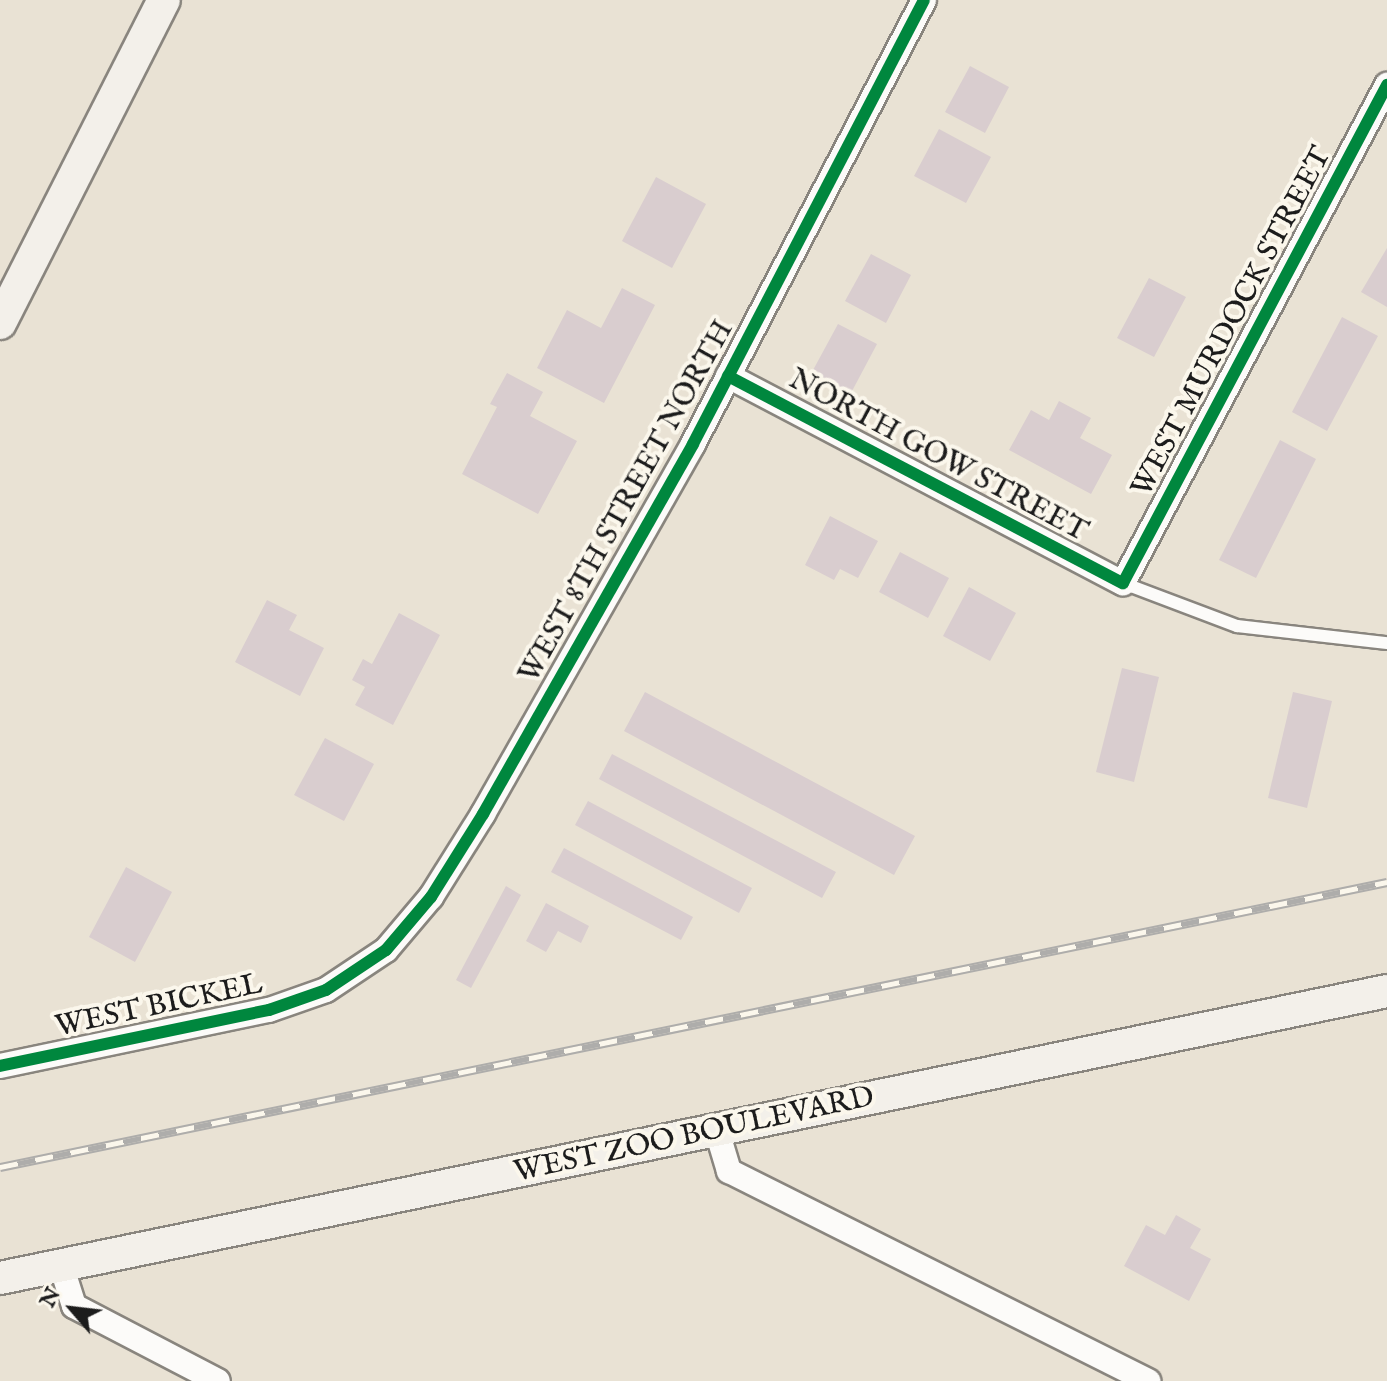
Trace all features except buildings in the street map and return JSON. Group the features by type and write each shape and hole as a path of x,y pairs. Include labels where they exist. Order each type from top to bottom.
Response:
{"main road":[{"path":"0,323 164,0"},
{"name":"WEST ZOO BOULEVARD","path":"0,1278 1387,991"}],"street":[{"name":"WEST 8TH STREET NORTH","path":"326,990 386,950 431,897 483,814 728,376 924,0"},
{"name":"WEST MURDOCK STREET","path":"1123,583 1387,85"},
{"name":"NORTH GOW STREET","path":"728,376 1123,583"},
{"name":"WEST BICKEL","path":"0,1066 269,1010 326,990"},
{"path":"717,1131 729,1171 1148,1381"},
{"path":"61,1265 74,1306 218,1381"}],"lane":[{"path":"1123,583 1237,626 1387,643"}],"railway":[{"path":"0,1167 1387,882"}],"cycle path":[{"path":"0,1066 269,1010 326,990 386,950 431,897 483,814 693,444 924,0"},
{"path":"728,376 1123,583 1387,85"}]}
